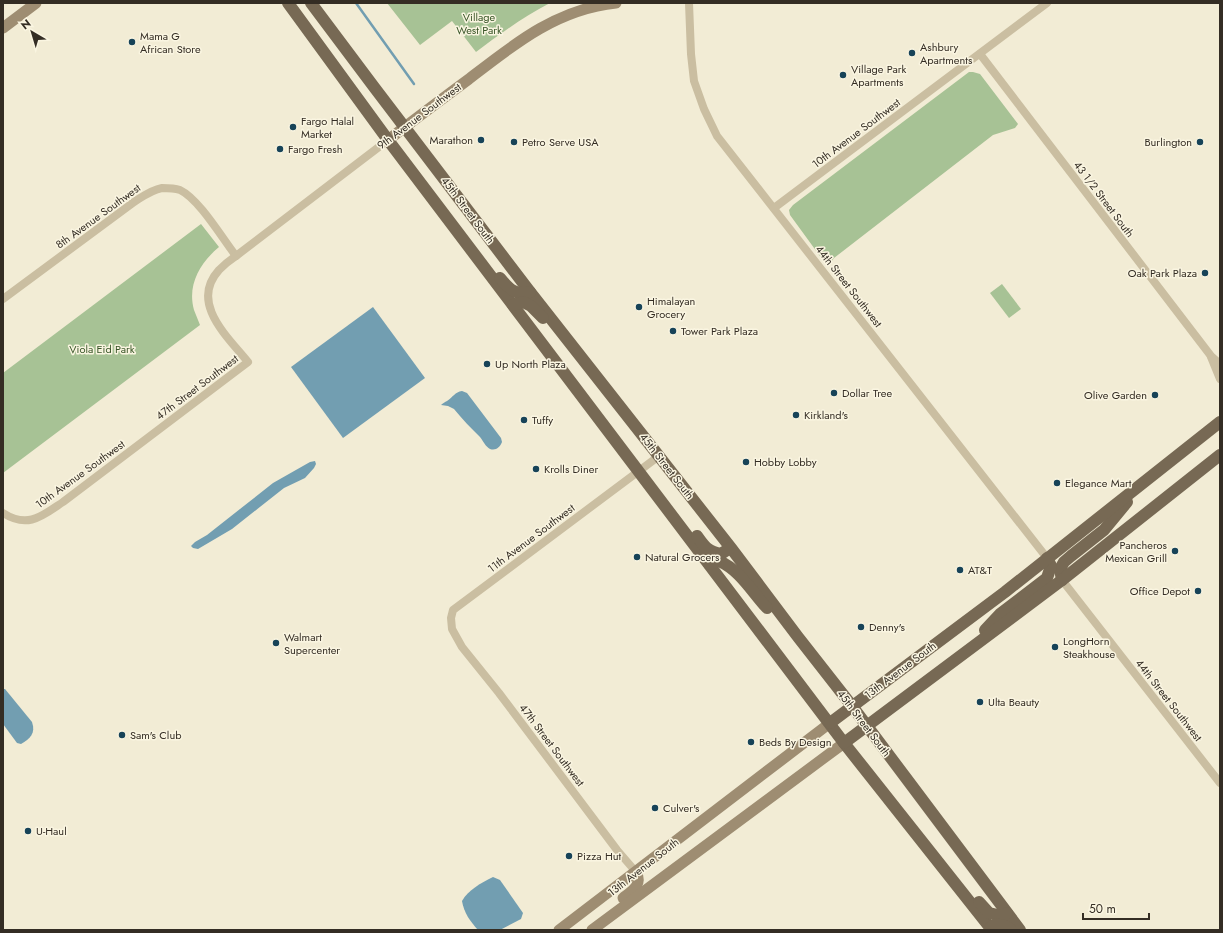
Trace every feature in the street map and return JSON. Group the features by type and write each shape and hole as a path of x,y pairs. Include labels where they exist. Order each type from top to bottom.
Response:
{"main road":[{"path":"3,28 36,3"},
{"name":"45th Street South","path":"288,3 388,140 844,743 991,929"},
{"name":"45th Street South","path":"311,3 530,292 599,378 852,706 1020,930"},
{"name":"9th Avenue Southwest","path":"388,140 480,70 535,31 576,7 616,3"},
{"path":"447,217 476,246 506,286 522,294 530,292"},
{"path":"513,305 522,302 531,306 543,318 579,364 599,378"},
{"name":"13th Avenue South","path":"560,930 998,596 1220,422"},
{"name":"13th Avenue South","path":"592,930 1062,580 1220,455"},
{"path":"1062,580 1060,569 1064,562 1104,530 1142,484"},
{"path":"668,510 679,516 713,553 721,554 730,548"},
{"path":"966,651 1000,614 1047,578 1051,566 1047,558"},
{"path":"709,564 719,561 727,564 735,570 759,599 798,637"},
{"path":"912,828 946,860 989,913 1002,916 1007,913"},
{"path":"583,930 632,891 639,883 639,878 636,872"},
{"path":"991,929 996,924 1005,926 1011,930"}],"street":[{"name":"44th Street Southwest","path":"689,3 691,54 694,80 704,109 717,136 1047,558"},
{"name":"10th Avenue Southwest","path":"774,208 1047,3"},
{"name":"43 1/2 Street South","path":"980,54 1211,356 1220,364"},
{"name":"9th Avenue Southwest","path":"236,256 388,140"},
{"name":"8th Avenue Southwest","path":"3,299 134,202 150,192 160,188 179,190 187,195 200,207 236,256"},
{"name":"47th Street Southwest","path":"151,435 248,362 215,321 209,308 208,296 211,281 219,270 236,256"},
{"name":"43 1/2 Street South","path":"1211,356 1220,379"},
{"name":"10th Avenue Southwest","path":"3,513 18,520 30,520 42,516 63,502 151,435"},
{"name":"11th Avenue Southwest","path":"452,629 451,618 454,610 659,456"},
{"name":"44th Street Southwest","path":"1062,580 1220,784"},
{"name":"47th Street Southwest","path":"452,629 462,647 499,693 617,850 636,872"}],"green space":[{"name":"Village West Park","path":"387,3 550,3 521,20 476,52 452,21 420,45"},
{"path":"969,72 980,74 1018,124 1015,128 993,135 834,258 831,262 825,263 790,215 789,210 793,205"},
{"name":"Viola Eid Park","path":"201,224 219,247 201,267 194,283 192,301 200,325 3,473 3,373"},
{"path":"1002,284 1021,309 1009,318 990,293"}],"water":[{"path":"373,307 425,378 343,438 291,367"},
{"path":"462,391 467,393 501,438 502,442 498,448 490,449 454,409 441,405"},
{"path":"315,461 316,464 314,468 305,478 284,488 232,529 198,549 191,546 273,483 310,462"},
{"path":"3,689 5,689 32,722 33,732 27,740 21,744 17,743 3,724"},
{"path":"493,877 500,880 523,913 521,919 500,930 478,930 468,917 462,901 471,890"}],"waterway":[{"path":"356,3 414,84"}],"place":[{"name":"Mama G African Store","path":"132,42"},
{"name":"Ashbury Apartments","path":"912,53"},
{"name":"Village Park Apartments","path":"843,75"},
{"name":"Fargo Halal Market","path":"293,127"},
{"name":"Marathon","path":"481,140"},
{"name":"Petro Serve USA","path":"514,142"},
{"name":"Burlington","path":"1200,142"},
{"name":"Fargo Fresh","path":"280,149"},
{"name":"Oak Park Plaza","path":"1205,273"},
{"name":"Himalayan Grocery","path":"639,307"},
{"name":"Tower Park Plaza","path":"673,331"},
{"name":"Up North Plaza","path":"487,364"},
{"name":"Dollar Tree","path":"834,393"},
{"name":"Olive Garden","path":"1155,395"},
{"name":"Kirkland's","path":"796,415"},
{"name":"Tuffy","path":"524,420"},
{"name":"Hobby Lobby","path":"746,462"},
{"name":"Krolls Diner","path":"536,469"},
{"name":"Elegance Mart","path":"1057,483"},
{"name":"Pancheros Mexican Grill","path":"1175,551"},
{"name":"Natural Grocers","path":"637,557"},
{"name":"AT&T","path":"960,570"},
{"name":"Office Depot","path":"1198,591"},
{"name":"Denny's","path":"861,627"},
{"name":"Walmart Supercenter","path":"276,643"},
{"name":"LongHorn Steakhouse","path":"1055,647"},
{"name":"Ulta Beauty","path":"980,702"},
{"name":"Sam's Club","path":"122,735"},
{"name":"Beds By Design","path":"751,742"},
{"name":"Culver's","path":"655,808"},
{"name":"U-Haul","path":"28,831"},
{"name":"Pizza Hut","path":"569,856"}]}
